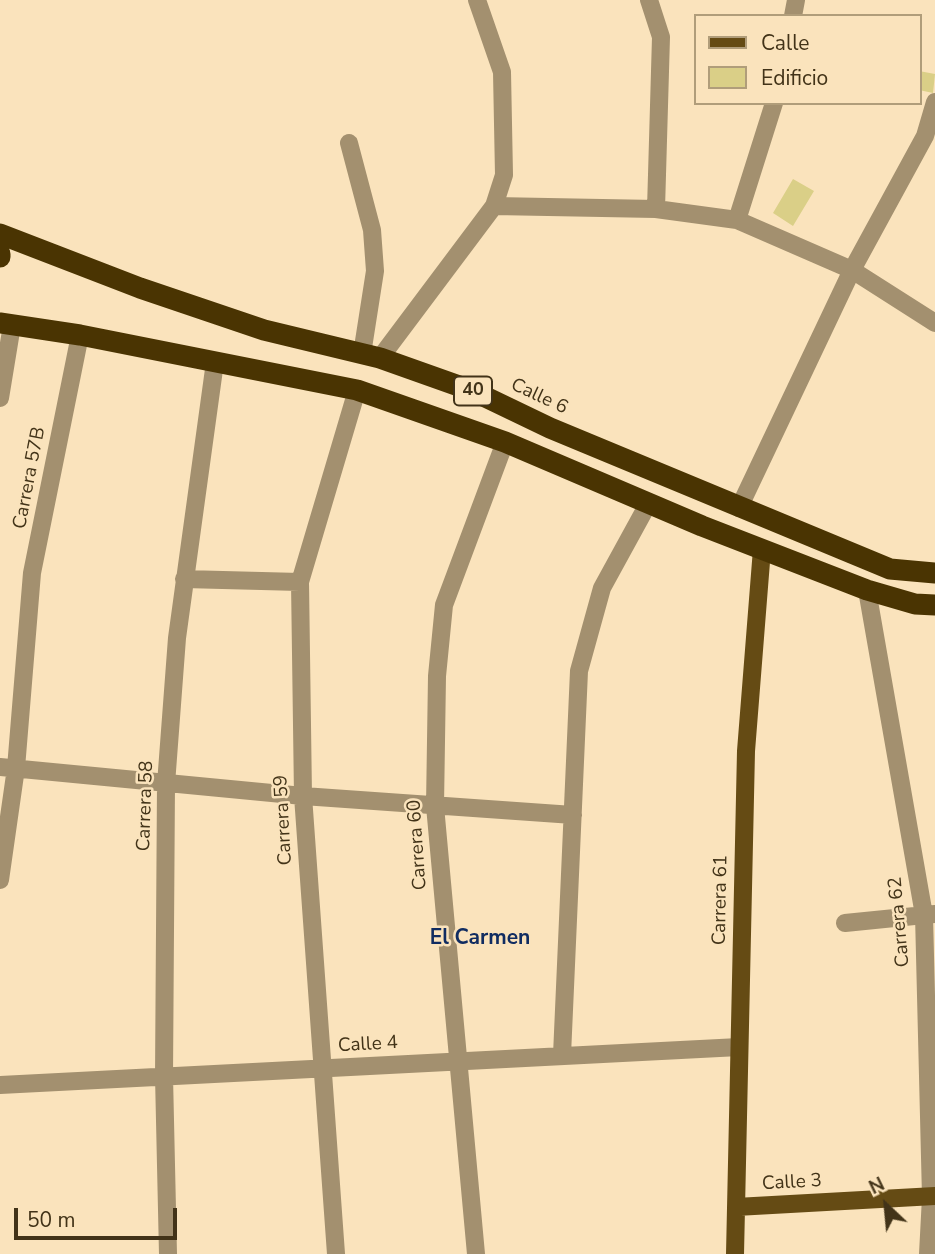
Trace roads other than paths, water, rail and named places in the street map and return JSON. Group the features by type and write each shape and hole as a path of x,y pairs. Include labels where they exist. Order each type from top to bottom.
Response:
{"highway":[{"name":"Calle 6","path":"0,233 140,288 264,330 371,356 473,391 550,428 890,569 935,573"},
{"name":"40","path":"6,324 80,335 357,390 505,442 649,504 867,590 915,604 935,605"}],"main road":[{"name":"Carrera 61","path":"736,1254 746,751 762,549"},
{"name":"Calle 3","path":"736,1207 933,1197"}],"street":[{"path":"371,356 495,206 504,174 502,72 477,0"},
{"path":"649,0 661,37 656,209"},
{"path":"739,508 852,270 925,136 935,102"},
{"path":"737,220 773,105"},
{"path":"349,144 372,230 374,271 371,356"},
{"path":"495,206 656,209 737,220 852,270 935,323"},
{"path":"0,398 6,324"},
{"name":"Carrera 57B","path":"0,880 8,767 32,573 80,335"},
{"name":"Carrera 58","path":"168,1254 164,1076 166,783 177,638 215,362"},
{"name":"Carrera 59","path":"336,1254 303,796 300,582 357,390"},
{"name":"Carrera 60","path":"476,1254 435,806 437,676 444,605 505,442"},
{"path":"562,1055 579,671 602,588 649,504"},
{"path":"184,579 300,582"},
{"name":"Carrera 62","path":"867,590 930,915 933,1197 928,1254"},
{"path":"8,767 303,796 573,815"},
{"path":"845,923 930,915"},
{"name":"Calle 4","path":"0,1085 739,1046"}],"district":[{"name":"El Carmen","path":"480,939"}]}
